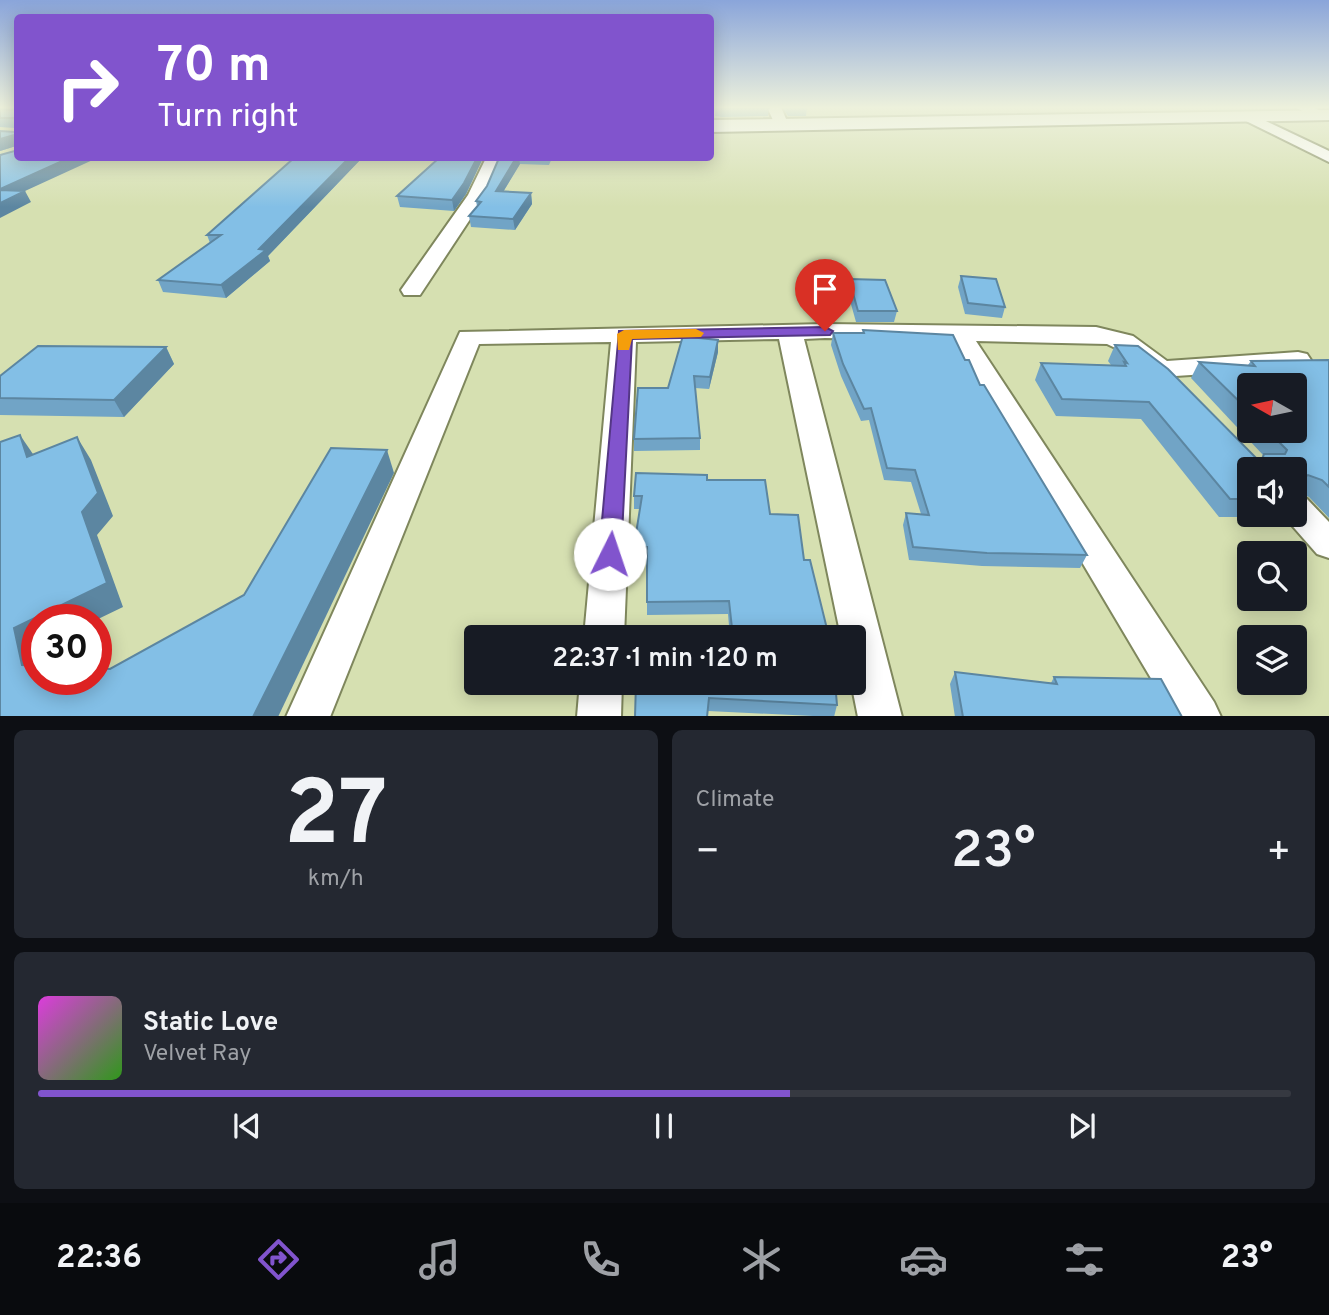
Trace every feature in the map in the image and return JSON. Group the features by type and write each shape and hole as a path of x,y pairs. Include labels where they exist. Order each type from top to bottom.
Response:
{"street":[{"path":"1296,140 1329,157"},
{"path":"412,290 477,195 493,161"},
{"path":"790,332 880,716"},
{"path":"308,716 469,337 790,332 1116,336 1135,346 1189,399"},
{"path":"958,333 1199,716"},
{"path":"605,625 624,334"},
{"path":"1160,369 1298,360"},
{"path":"1307,521 1329,544"},
{"path":"599,716 600,695"}],"building":[{"path":"14,151 14,161 62,161 0,189 0,155"},
{"path":"291,161 346,161 259,249 266,250 221,285 158,280 221,235 207,235"},
{"path":"436,161 475,161 452,200 397,196"},
{"path":"498,161 514,161 496,191 531,193 513,219 469,216 481,202 476,201 487,186"},
{"path":"0,190 25,191 0,203"},
{"path":"961,276 996,279 1005,307 968,303"},
{"path":"849,279 885,280 897,311 858,311"},
{"path":"863,330 953,335 965,360 969,360 980,385 984,385 1087,555 987,553 913,547 906,513 929,515 915,470 887,468 871,408 864,409 843,364 833,333 864,333"},
{"path":"684,332 690,332 690,337 718,340 710,377 694,376 700,438 634,439 638,388 668,388"},
{"path":"1115,345 1138,346 1168,369 1237,439 1237,443 1241,443 1255,457 1237,457 1237,499 1230,499 1149,402 1062,399 1041,363 1126,366 1124,362 1127,363"},
{"path":"38,346 166,347 114,400 0,398 0,376"},
{"path":"1329,360 1329,487 1322,480 1308,475 1307,457 1263,457 1264,454 1285,454 1287,450 1280,443 1307,443 1307,373 1237,373 1237,399 1199,362 1255,366 1251,361"},
{"path":"20,435 27,457 77,437 98,493 82,512 107,583 64,604 21,604 21,625 14,628 21,660 21,695 112,695 112,668 244,595 331,448 387,450 254,716 0,716 0,442"},
{"path":"636,473 707,475 707,480 765,480 770,514 798,515 804,560 810,560 826,625 732,625 729,601 647,602 647,547 634,546 642,496 634,496"},
{"path":"955,672 1057,684 1054,677 1161,679 1181,716 963,716"},
{"path":"636,695 836,695 837,705 709,698 707,716 635,716"}],"slow traffic":[{"path":"624,347 624,334 696,333"}],"route":[{"path":"610,554 624,334 825,331"}]}
